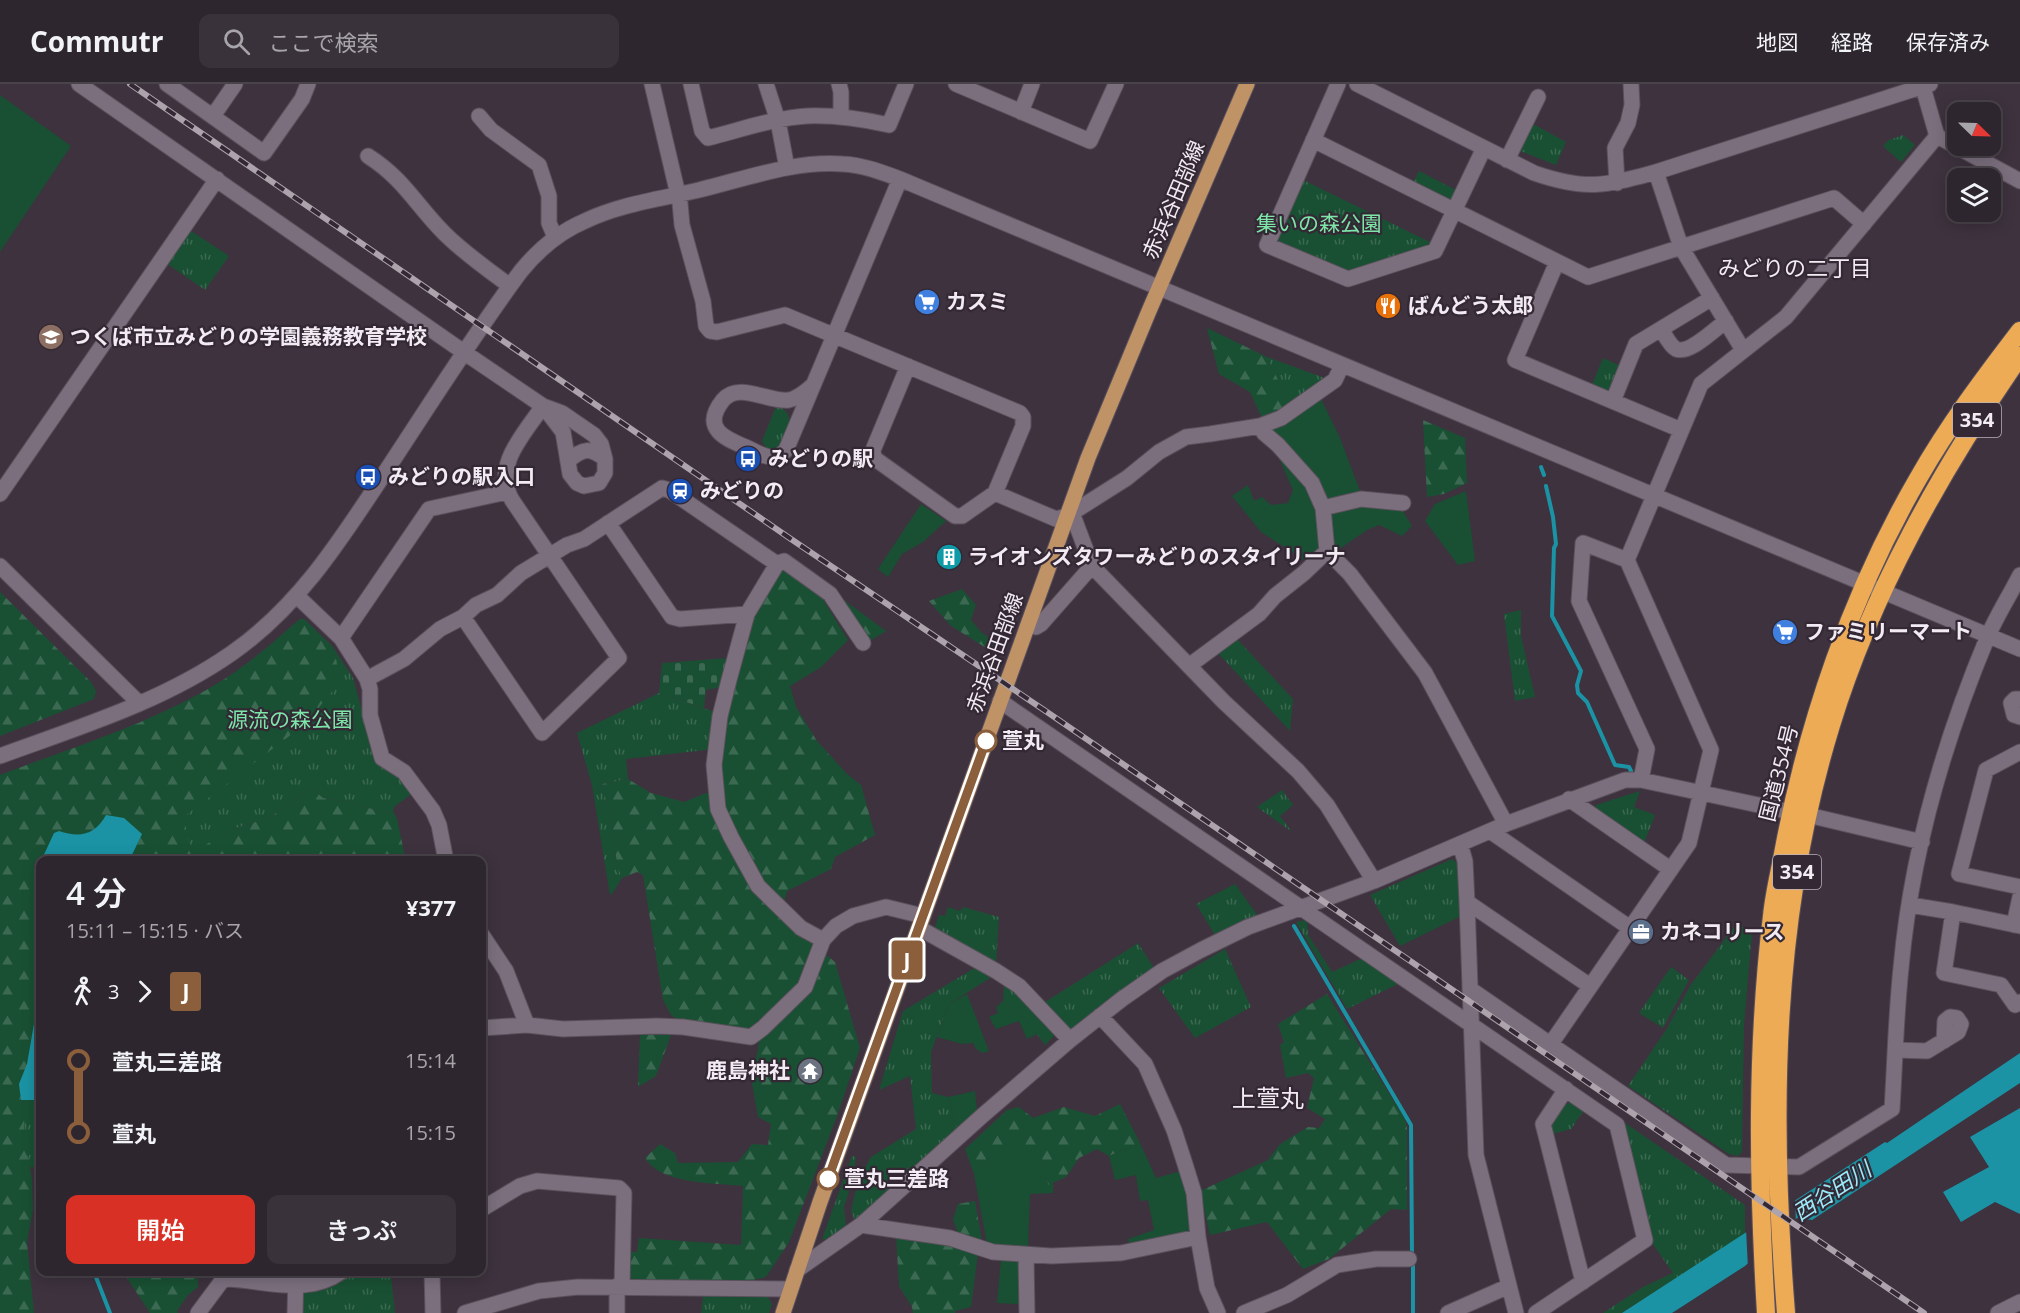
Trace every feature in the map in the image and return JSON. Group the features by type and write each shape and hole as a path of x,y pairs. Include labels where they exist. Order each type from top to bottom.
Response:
{"highway":[{"name":"国道354号","path":"1766,1313 1760,1215 1768,1166 1784,957 1795,880 1800,814 1813,726 1866,583 1918,477 1986,375 2020,331"},
{"name":"国道354号","path":"1800,814 1851,669 1883,590 1936,486 2020,356"},
{"name":"国道354号","path":"1768,1166 1778,1204 1786,1313"}],"main road":[{"name":"赤浜谷田部線","path":"783,1313 1000,701 1096,438 1247,84"}],"street":[{"path":"79,84 465,353 543,406 562,414 594,435 601,444 605,459 606,467 602,479 592,486 584,486 573,479 563,432 543,406"},
{"path":"167,84 264,153 302,99 308,84"},
{"path":"213,116 235,84"},
{"path":"652,84 678,195 682,225 702,301 706,326 710,331 717,332 785,315 834,335 908,366 1020,413 1023,417 1023,426 995,493 962,516 955,516 874,458 873,450 908,366"},
{"path":"691,84 702,131 708,138 806,116 841,116 889,124 906,84"},
{"path":"766,84 778,121 787,168"},
{"path":"839,84 841,116"},
{"path":"956,84 1090,141 1116,84"},
{"path":"1021,112 1032,84"},
{"path":"1338,84 1268,245 1348,279 1435,250 1484,148"},
{"path":"1357,84 1534,173 1564,183 1582,186 1617,183 1656,172 1925,85 1937,136 2020,181"},
{"path":"1617,183 1614,148 1628,123 1632,105 1631,84"},
{"path":"1507,160 1538,97"},
{"path":"479,116 491,130 539,165 549,196 549,223 555,237"},
{"path":"1627,560 1701,384 1786,317 1937,136"},
{"path":"1313,140 1588,277 1834,198 1864,224"},
{"path":"368,156 385,166 405,186 451,239 510,286"},
{"path":"0,756 139,703 188,681 232,653 265,627 297,596 326,561 510,286 536,253 555,237 602,213 787,168 814,164 842,164 871,169 900,179 2020,649"},
{"path":"1656,172 1681,247 1743,350"},
{"path":"0,494 217,179"},
{"path":"812,386 797,398 786,400 735,393 724,399 717,412 715,420 718,432 725,438 756,452 774,457 786,450 900,179"},
{"path":"1557,262 1515,360 1681,430"},
{"path":"1613,401 1636,344 1712,298"},
{"path":"1661,329 1673,356 1693,347 1726,321"},
{"path":"995,493 1056,519 1069,514 1127,478 1159,452 1186,437 1260,426 1281,418 1335,380 1342,365"},
{"path":"786,400 797,423"},
{"path":"463,617 542,733 619,658 507,492 505,475 511,455 543,406"},
{"path":"1260,426 1312,483 1323,508 1327,551 1350,574 1425,673 1506,824"},
{"path":"568,461 580,452 588,450 597,452 605,459"},
{"path":"367,679 404,659 440,629 463,617 476,605 497,595 521,573 567,545 584,539 657,489 665,488 777,564"},
{"path":"341,638 429,509 507,492"},
{"path":"1323,508 1361,499 1403,503"},
{"path":"1069,514 1092,566 1224,702 1286,759 1317,793 1374,881"},
{"path":"608,523 672,617 680,619 747,614"},
{"path":"1550,1045 1689,843 1711,750 1627,560 1583,543 1579,601 1647,749 1641,780"},
{"path":"1190,665 1223,643 1259,614 1275,596 1327,551"},
{"path":"823,940 801,928 758,886 731,837 718,808 714,765 720,716 738,640 747,614 777,564 784,561 830,594 863,643"},
{"path":"0,566 139,703"},
{"path":"1028,625 1036,627 1041,624 1092,566"},
{"path":"1470,989 1726,1166 1799,1167 1892,1109 1901,968 1922,842 1949,744 1988,636 2020,575"},
{"path":"297,596 341,638 367,679 370,689 370,715 382,758 404,772 432,811 439,825 445,856"},
{"path":"2020,699 2015,699 2011,703 2014,715 2020,717"},
{"path":"1000,701 1617,1125 1645,1240 1536,1313"},
{"path":"2020,752 1986,770 1959,874 2020,887"},
{"path":"797,1270 861,1225 1070,1040 1143,984 1191,955 1248,927 1374,881 1569,799 1625,780 1641,780 1922,842"},
{"path":"1569,799 1670,869"},
{"path":"1490,831 1630,928"},
{"path":"1460,844 1465,861 1476,1155 1516,1313"},
{"path":"1910,905 2017,926 2020,897"},
{"path":"1467,902 1590,986"},
{"path":"486,1028 527,1025 563,1029 624,1026 683,1028 751,1036 763,1028 805,987 823,940 836,926 873,909 885,907 921,922 1019,987 1038,1004 1070,1040"},
{"path":"1953,912 1944,973 2001,985 2016,1005 2020,1002"},
{"path":"486,941 506,971 527,1025"},
{"path":"1100,1016 1145,1064 1174,1130 1194,1193 1198,1237 1207,1288 1218,1313"},
{"path":"1896,1050 1928,1051 1944,1041"},
{"path":"1566,1089 1543,1124 1583,1282"},
{"path":"486,1207 528,1182 619,1188 624,1193 617,1313"},
{"path":"861,1225 950,1238 993,1252 1051,1256 1121,1253 1198,1237"},
{"path":"1026,1255 1027,1313"},
{"path":"1244,1313 1287,1295 1337,1265 1376,1259 1409,1258"},
{"path":"198,1313 221,1282 226,1279 296,1279 317,1284 333,1276"},
{"path":"432,1276 433,1313"},
{"path":"295,1313 296,1279"},
{"path":"1448,1313 1509,1286"},
{"path":"465,1313 539,1291 578,1287 790,1290"},
{"path":"1998,1313 2020,1302"}],"green space":[{"path":"0,95 71,146 0,252"},
{"path":"1533,125 1566,142 1556,165 1520,151"},
{"path":"1903,135 1915,145 1901,162 1883,146 1889,140"},
{"path":"1419,171 1458,191 1453,201 1447,202 1412,185"},
{"name":"集いの森公園","path":"1303,180 1432,243 1430,246 1349,272 1280,243 1277,238"},
{"path":"188,229 229,256 205,290 166,263"},
{"path":"1207,328 1267,357 1291,407 1262,418 1250,392 1219,374"},
{"path":"1267,357 1330,380 1291,407"},
{"path":"1603,358 1621,366 1611,390 1606,393 1591,387"},
{"path":"1320,397 1340,438 1361,494 1326,500 1269,426"},
{"path":"779,407 788,415 787,433 776,449 767,449 762,441 775,409"},
{"path":"1423,420 1465,438 1467,483 1444,494 1427,497"},
{"path":"1277,454 1307,485 1317,506 1321,550 1309,563 1261,532 1232,496 1248,485 1254,501 1262,497 1271,505 1288,503 1293,490"},
{"path":"1466,491 1475,561 1458,565 1425,521 1435,504"},
{"path":"921,504 946,521 923,542 902,554 888,577 878,569"},
{"path":"1367,505 1401,508 1412,526 1402,536 1379,525 1367,530 1335,552 1331,548 1329,513"},
{"path":"788,569 822,598 848,640 821,667 790,686 796,707 817,741 847,774 861,785 875,835 835,857 831,869 787,891 780,917 835,962 860,1048 789,1242 766,1277 740,1283 633,1281 628,1274 628,1252 637,1252 639,1238 741,1245 743,1186 703,1183 675,1177 652,1167 645,1158 660,1144 675,1153 678,1163 738,1162 752,1144 768,1145 771,1124 758,1117 752,1083 760,1036 681,1022 671,1015 663,1000 643,875 637,872 622,878 617,864 611,818 602,784 628,779 651,793 684,802 706,793 720,791 721,731 753,615 778,571"},
{"path":"962,589 976,605 971,620 981,632 995,642 991,651 951,626 929,601"},
{"path":"0,592 91,682 96,691 94,699 0,736"},
{"path":"837,595 886,631 868,642"},
{"path":"1521,610 1521,636 1535,697 1515,701 1504,614"},
{"name":"源流の森公園","path":"300,619 304,619 333,647 353,678 376,762 400,777 413,793 395,806 393,811 381,812 351,802 323,798 311,788 269,818 230,830 192,856 36,856 36,1168 17,1166 0,775 168,710 220,682"},
{"name":"源流の森公園","path":"300,619 304,619 333,647 341,681 305,724 186,815 186,832 192,853 230,830 269,818 311,788 323,798 351,802 381,812 393,811 397,819 405,856 131,856 142,834 124,818 78,836 59,831 54,833 43,856 36,856 36,957 24,1128 32,1180 33,1210 27,1242 34,1313 0,1313 0,775 168,710 220,682"},
{"path":"1237,639 1293,699 1290,731 1218,653"},
{"path":"729,658 722,687 706,690 704,708 659,693 662,663"},
{"path":"659,693 718,713 714,749 626,759 628,779 602,784 611,818 617,864 622,878 610,895 592,785 577,733"},
{"path":"1282,790 1293,805 1280,816 1292,832 1257,807"},
{"path":"1640,791 1634,807 1655,815 1644,843 1594,811 1596,805"},
{"path":"1452,859 1457,863 1461,916 1400,946 1370,895"},
{"path":"1235,884 1258,916 1215,935 1196,904"},
{"path":"948,907 960,911 963,907 999,917 996,964 934,931 939,915 945,916"},
{"path":"1307,920 1308,935 1332,972 1365,957 1402,982 1347,1009 1296,922"},
{"path":"1737,923 1752,933 1744,1025 1742,1152 1738,1156 1729,1154 1628,1086 1666,1030 1690,986"},
{"path":"1138,943 1154,968 1071,1031 1042,1004"},
{"path":"1225,949 1251,1007 1195,1038 1159,988"},
{"path":"976,967 990,978 949,1004 931,1052 932,1093 948,1097 958,1129 855,1221 851,1211 855,1193 871,1157 916,1129 910,1076 879,1090 903,1011"},
{"path":"1671,967 1689,980 1663,1028 1639,1013"},
{"path":"1004,982 1058,1032 1045,1045 1026,1020 1003,1001"},
{"path":"967,994 989,1051 983,1053 976,1049 973,1043 962,1044 937,1037 949,1004"},
{"path":"1327,994 1405,1119 1407,1128 1407,1210 1391,1209 1329,1259 1303,1269 1267,1222 1210,1235 1200,1191 1268,1160 1280,1144 1308,1127 1319,1128 1325,1119 1307,1108 1314,1078 1308,1073 1286,1078 1280,1045 1284,1042 1278,1024"},
{"path":"1003,1001 1026,1020 1037,1034 1027,1039 1019,1021 996,1029 989,1017 998,1013 996,1007"},
{"path":"640,1034 671,1035 656,1076 638,1087"},
{"path":"975,1091 977,1111 958,1129 948,1097"},
{"path":"1574,1101 1585,1109 1571,1129 1552,1134 1551,1123 1564,1105"},
{"path":"1120,1104 1140,1143 1109,1156 1097,1149 1079,1158 1066,1177 1048,1185 1043,1160 991,1156 974,1174 965,1149 1007,1110 1019,1107 1033,1118 1064,1107 1095,1116"},
{"path":"1622,1121 1745,1205 1745,1234 1622,1313 1603,1313 1643,1287 1673,1273 1652,1243"},
{"path":"1140,1143 1156,1178 1181,1171 1190,1197 1192,1231 1130,1247 1128,1239 1154,1230 1148,1200 1140,1201 1136,1175 1115,1180 1109,1156"},
{"path":"1026,1148 1043,1160 1048,1185 1053,1182 1053,1193 1030,1194 1028,1248 1006,1248 987,1244 974,1174 991,1156"},
{"path":"852,1156 856,1157 852,1182 844,1207 846,1226 828,1240 822,1239"},
{"path":"975,1201 982,1241 968,1235 958,1234 953,1219 958,1204"},
{"path":"896,1235 949,1243 978,1253 971,1307 955,1311 955,1313 913,1313 912,1307 899,1286"},
{"path":"1001,1259 1017,1261 1020,1265 1021,1304 997,1303"},
{"path":"126,1276 195,1276 198,1278 198,1287 188,1295 177,1311 178,1313 150,1313"},
{"path":"338,1276 391,1276 395,1313 301,1313 302,1292"},
{"path":"703,1296 768,1297 772,1304 769,1313 701,1313"}],"water":[{"path":"106,815 124,818 142,834 131,856 43,856 54,833 59,831 74,834 86,833 102,822"},
{"path":"36,1001 36,1100 21,1100 19,1084 27,1064"},
{"name":"西谷田川","path":"2020,1053 2020,1083 1812,1220 1797,1218 1745,1266 1672,1313 1622,1313 1885,1142 1887,1143"},
{"path":"2020,1108 2020,1214 1995,1202 1961,1222 1943,1192 1989,1167 1970,1137"}],"pier":[{"path":"1795,1198 1796,1224 1748,1268 1746,1229"}],"waterway":[{"path":"1541,467 1544,475"},
{"path":"1546,486 1556,544 1552,616 1581,671 1577,685 1578,693 1587,702 1615,765 1629,767 1631,771"},
{"path":"1294,926 1411,1125 1412,1255"},
{"path":"1413,1263 1413,1313"},
{"path":"96,1276 110,1313"}],"railway":[{"path":"130,84 788,537 1924,1313"}],"bus line":[{"name":"J","path":"828,1179 986,741"}],"place":[{"name":"カスミ","path":"927,302"},
{"name":"ばんどう太郎","path":"1388,306"},
{"name":"つくば市立みどりの学園義務教育学校","path":"51,337"},
{"name":"みどりの駅","path":"748,459"},
{"name":"みどりの駅入口","path":"368,477"},
{"name":"みどりの","path":"680,491"},
{"name":"ライオンズタワーみどりのスタイリーナ","path":"949,557"},
{"name":"ファミリーマート","path":"1785,632"},
{"name":"萱丸","path":"986,741"},
{"name":"カネコリース","path":"1641,932"},
{"name":"鹿島神社","path":"810,1071"},
{"name":"萱丸三差路","path":"828,1179"}],"district":[{"name":"みどりの二丁目","path":"1795,268"},
{"name":"上萱丸","path":"1268,1099"}]}
